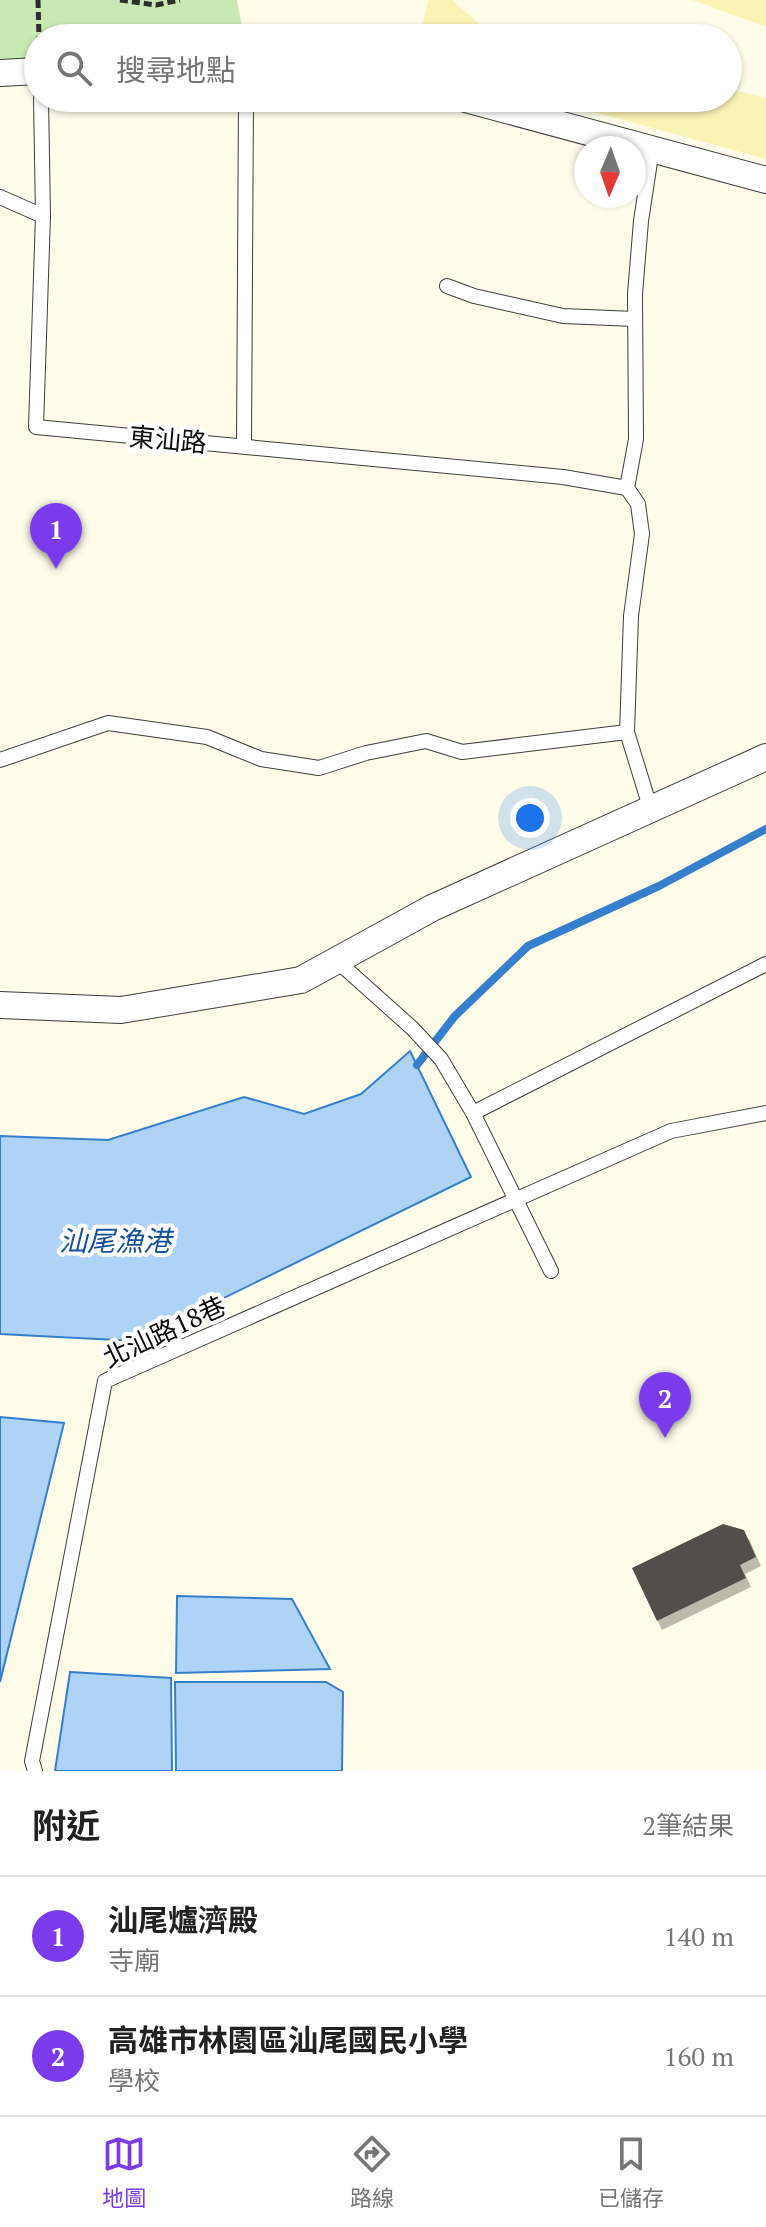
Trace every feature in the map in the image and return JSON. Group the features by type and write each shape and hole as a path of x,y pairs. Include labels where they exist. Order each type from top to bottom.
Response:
{"street":[{"path":"0,73 24,72"},
{"path":"514,112 766,180"},
{"path":"0,1005 121,1010 301,980 432,908 766,757"}],"lane":[{"name":"東汕路","path":"41,112 43,216 36,427 563,477 627,488"},
{"path":"244,445 246,112"},
{"path":"650,807 627,732 631,616 642,534 638,504 627,488 636,439 635,294 641,221 652,149"},
{"path":"0,197 43,216"},
{"path":"447,286 474,296 563,316 635,319"},
{"path":"0,760 108,723 207,737 261,759 319,768 366,753 426,741 462,752 627,732"},
{"path":"336,960 412,1028 441,1059 473,1113 551,1271"},
{"path":"473,1113 766,964"},
{"name":"北汕路18巷","path":"35,1771 32,1761 105,1381 671,1131 766,1113"}],"path":[{"path":"38,0 39,24"},
{"path":"120,0 156,5 180,0"}],"green space":[{"path":"0,0 237,0 241,24 24,24 24,62 0,63"}],"sand":[{"path":"428,0 452,0 481,24 423,24"},
{"path":"692,0 766,0 766,27"},
{"path":"742,92 766,98 766,159 593,112 742,112"}],"water":[{"name":"汕尾漁港","path":"410,1051 471,1177 136,1341 0,1334 0,1136 108,1140 244,1097 304,1114 361,1094"},
{"path":"0,1417 64,1423 0,1682"},
{"path":"177,1596 292,1599 330,1669 176,1673"},
{"path":"70,1672 171,1678 172,1771 55,1771"},
{"path":"175,1682 326,1682 343,1692 342,1771 176,1771"}],"building":[{"path":"723,1524 744,1530 756,1557 740,1565 746,1578 657,1621 632,1568"}],"waterway":[{"path":"417,1065 454,1017 528,946 659,886 766,829"}],"place":[{"name":"汕尾爐濟殿","path":"56,569"},
{"name":"高雄市林園區汕尾國民小學","path":"665,1438"}]}
